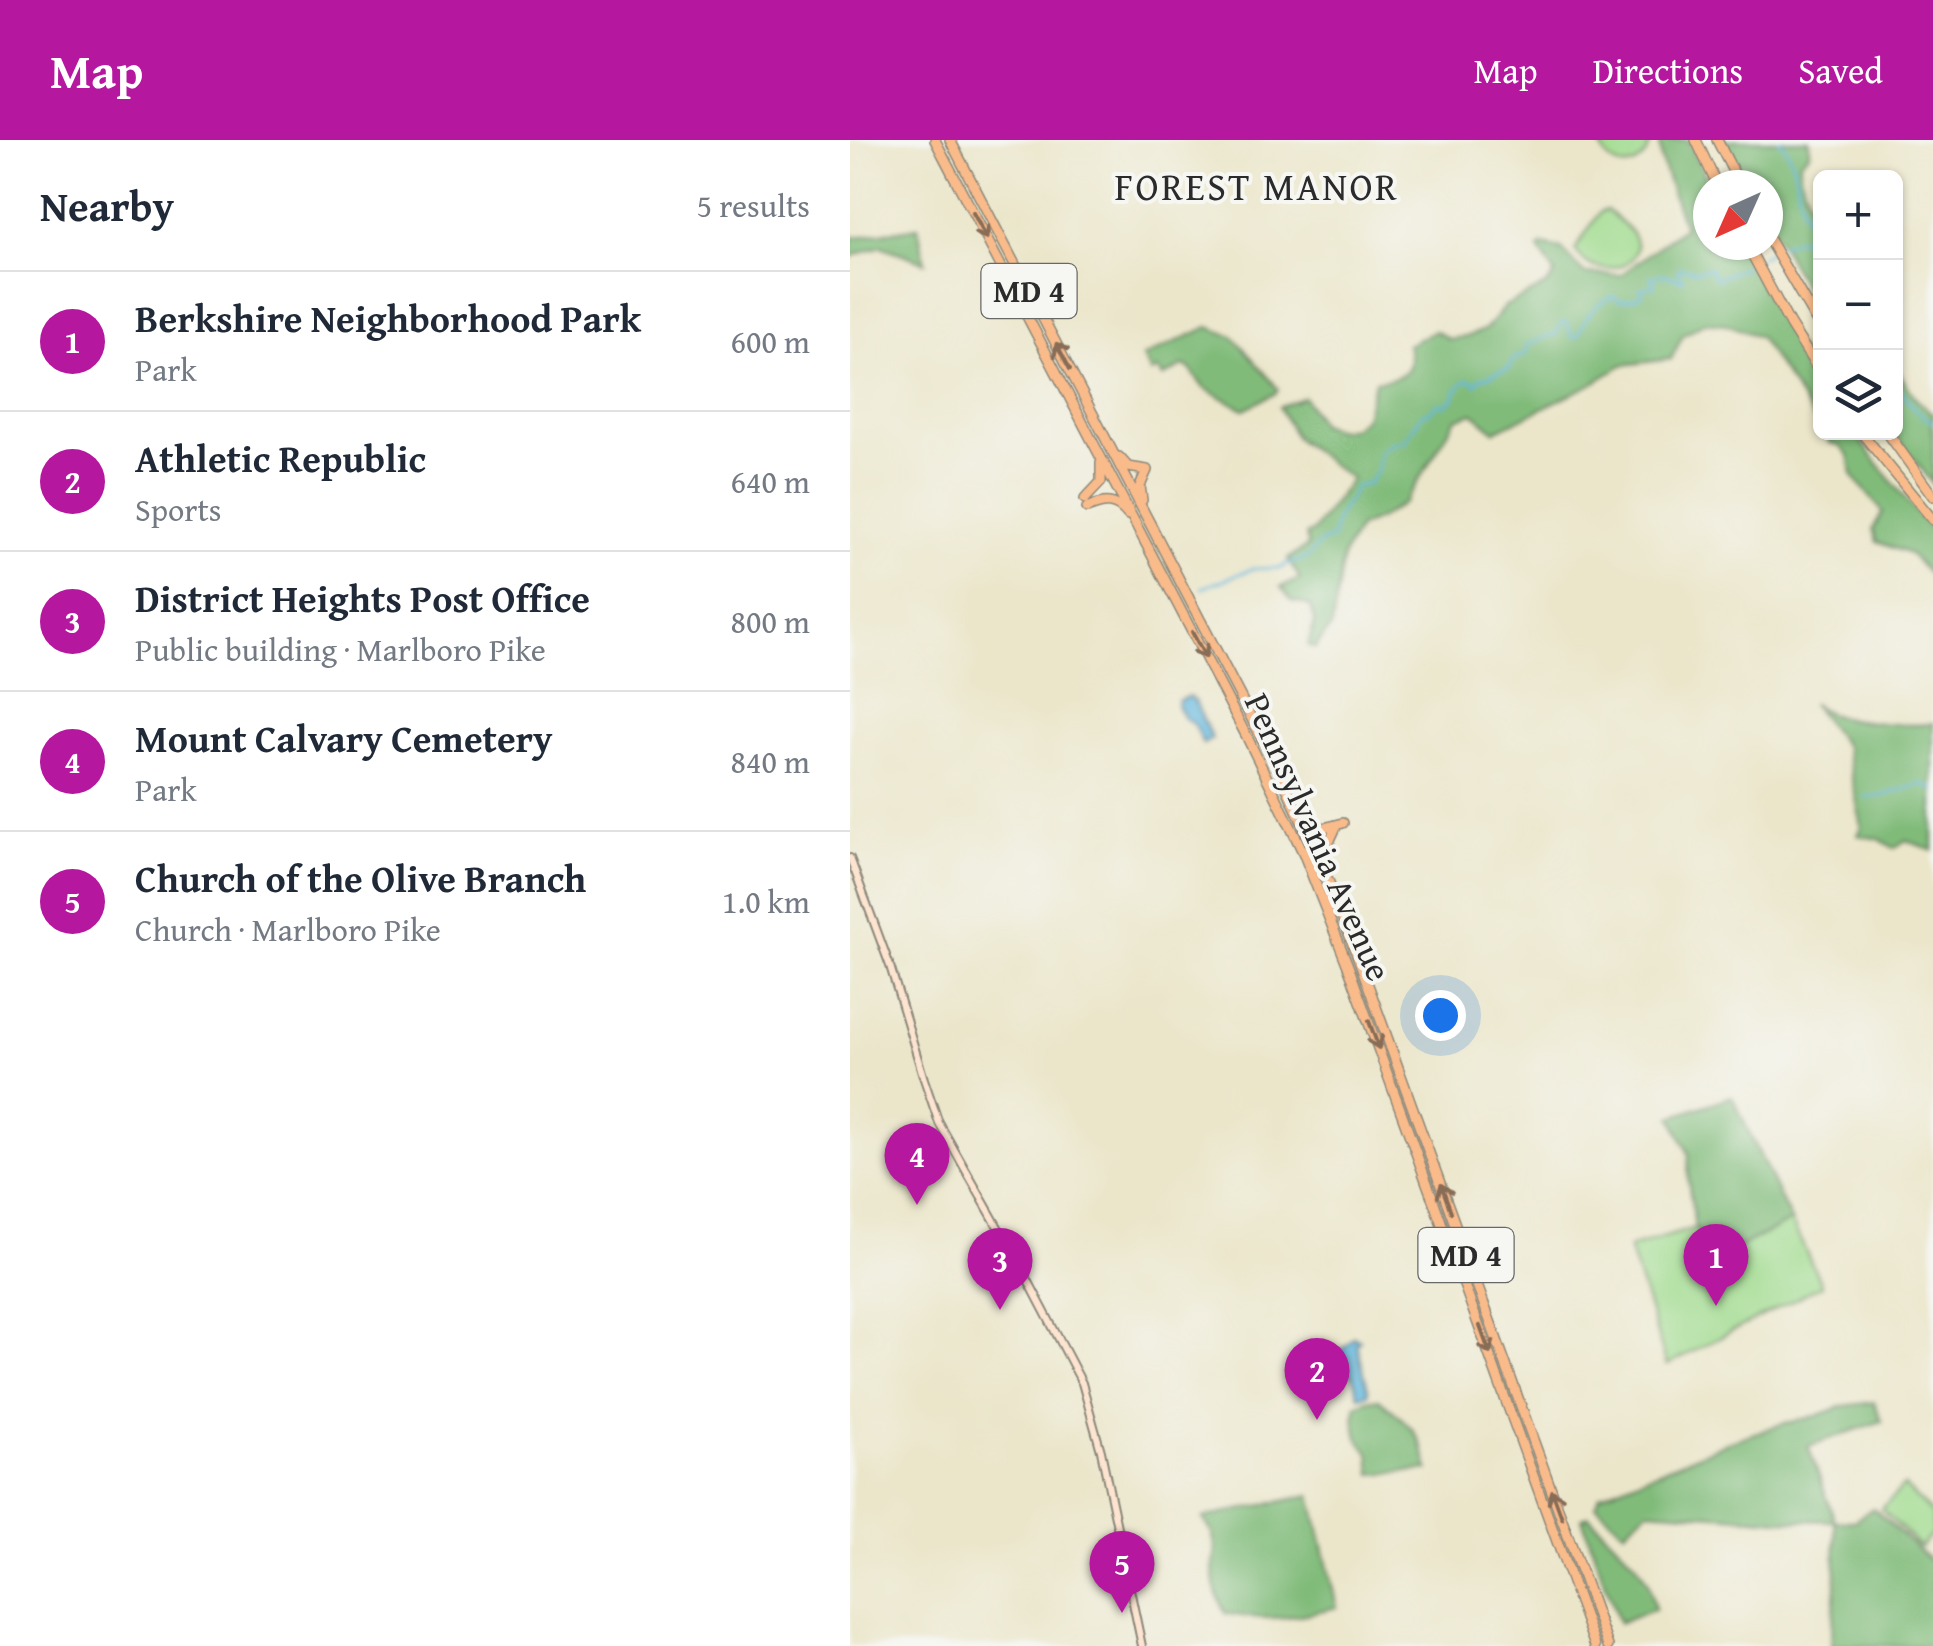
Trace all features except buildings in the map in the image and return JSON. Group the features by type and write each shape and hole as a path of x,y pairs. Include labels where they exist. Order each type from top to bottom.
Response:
{"highway":[{"name":"Pennsylvania Avenue","path":"935,140 1263,766 1315,881 1591,1633 1592,1646"},
{"name":"Pennsylvania Avenue","path":"950,140 1290,795 1331,886 1599,1620 1612,1646"},
{"path":"1696,140 1710,170"},
{"path":"1717,140 1732,170"},
{"path":"1755,260 1813,363"},
{"path":"1781,260 1813,317"},
{"path":"1868,440 1933,520"},
{"path":"1893,440 1933,496"},
{"path":"1108,442 1126,465 1147,470 1140,488 1150,525"},
{"path":"1100,456 1102,480 1086,504 1116,504 1140,530"},
{"path":"1290,795 1312,826 1339,826 1324,854 1331,886"}],"main road":[{"path":"850,858 889,961 938,1121 1082,1383 1102,1457 1142,1646"}],"green space":[{"path":"1598,140 1651,140 1640,161 1620,166 1605,155"},
{"path":"1659,140 1688,140 1703,170 1693,170 1693,260 1747,260 1813,372 1813,418 1759,337 1727,324 1705,322 1683,335 1671,359 1622,365 1594,383 1495,431 1473,413 1456,419 1405,502 1359,527 1343,555 1332,626 1315,648 1308,645 1315,621 1310,606 1292,601 1281,587 1300,579 1288,559 1308,546 1306,535 1351,479 1296,438 1279,407 1304,397 1320,424 1338,430 1354,427 1365,417 1375,381 1392,379 1408,368 1407,345 1435,331 1449,339 1486,329 1505,306 1547,285 1555,274 1539,249 1543,245 1561,249 1585,274 1621,275 1684,227 1661,160"},
{"path":"1724,140 1809,140 1809,153 1800,162 1800,175 1813,213 1813,304 1783,249 1783,170 1740,170"},
{"path":"1607,210 1631,232 1636,250 1627,262 1601,268 1587,263 1575,250 1600,212"},
{"path":"918,227 925,262 881,246 850,257 850,238"},
{"path":"1208,327 1233,336 1275,385 1276,393 1244,409 1204,388 1183,366 1163,377 1158,370 1151,373 1143,357"},
{"path":"1903,379 1933,414 1933,484 1899,440 1903,440"},
{"path":"1828,440 1859,440 1933,534 1933,579 1910,554 1877,542 1873,529 1883,512 1853,476 1849,456 1840,446"},
{"path":"1811,703 1830,714 1853,719 1933,723 1933,851 1906,840 1894,848 1879,839 1858,835 1862,827 1845,746"},
{"path":"1732,1096 1791,1221 1723,1255 1695,1228 1688,1179 1689,1154 1672,1117"},
{"path":"1791,1221 1822,1285 1667,1365 1629,1248 1695,1228 1723,1255"},
{"path":"1379,1399 1412,1429 1422,1445 1429,1470 1372,1474 1370,1454 1358,1438 1354,1418 1357,1405"},
{"path":"1874,1402 1882,1421 1808,1446 1835,1521 1648,1510 1624,1531 1596,1505 1600,1495 1731,1441 1844,1406"},
{"path":"1904,1486 1933,1515 1933,1534 1920,1547 1881,1509"},
{"path":"1311,1495 1337,1607 1281,1618 1225,1613 1216,1592 1216,1549 1203,1518"},
{"path":"1873,1508 1933,1563 1933,1646 1831,1646 1836,1586 1835,1521 1854,1521"},
{"path":"1589,1516 1636,1563 1648,1583 1655,1609 1619,1623 1582,1518"}],"water":[{"path":"1189,696 1212,739 1203,744 1194,725 1183,717 1177,705"},
{"path":"1354,1337 1360,1340 1357,1344 1368,1389 1368,1394 1359,1396 1353,1376 1335,1364 1335,1357"}],"waterway":[{"path":"1779,140 1792,161 1813,232"},
{"path":"1783,244 1799,238 1813,243"},
{"path":"1202,588 1252,569 1282,568 1309,556 1319,544 1333,538 1338,515 1355,487 1369,483 1378,469 1380,451 1390,443 1404,442 1422,414 1438,403 1444,406 1466,380 1476,384 1480,378 1508,369 1514,359 1527,353 1526,345 1556,334 1561,323 1567,322 1572,337 1577,337 1589,315 1604,301 1613,296 1620,301 1638,297 1643,294 1640,288 1653,287 1655,283 1650,278 1663,274 1683,280 1679,267 1698,271 1709,268 1716,279 1746,266"},
{"path":"1903,392 1916,410 1933,422"},
{"path":"1865,797 1922,784 1933,789"}],"place":[{"name":"Mount Calvary Cemetery","path":"917,1205"},
{"name":"Berkshire Neighborhood Park","path":"1716,1306"},
{"name":"District Heights Post Office","path":"1000,1310"},
{"name":"Athletic Republic","path":"1317,1420"},
{"name":"Church of the Olive Branch","path":"1122,1613"}],"district":[{"name":"FOREST MANOR","path":"1257,187"}]}
